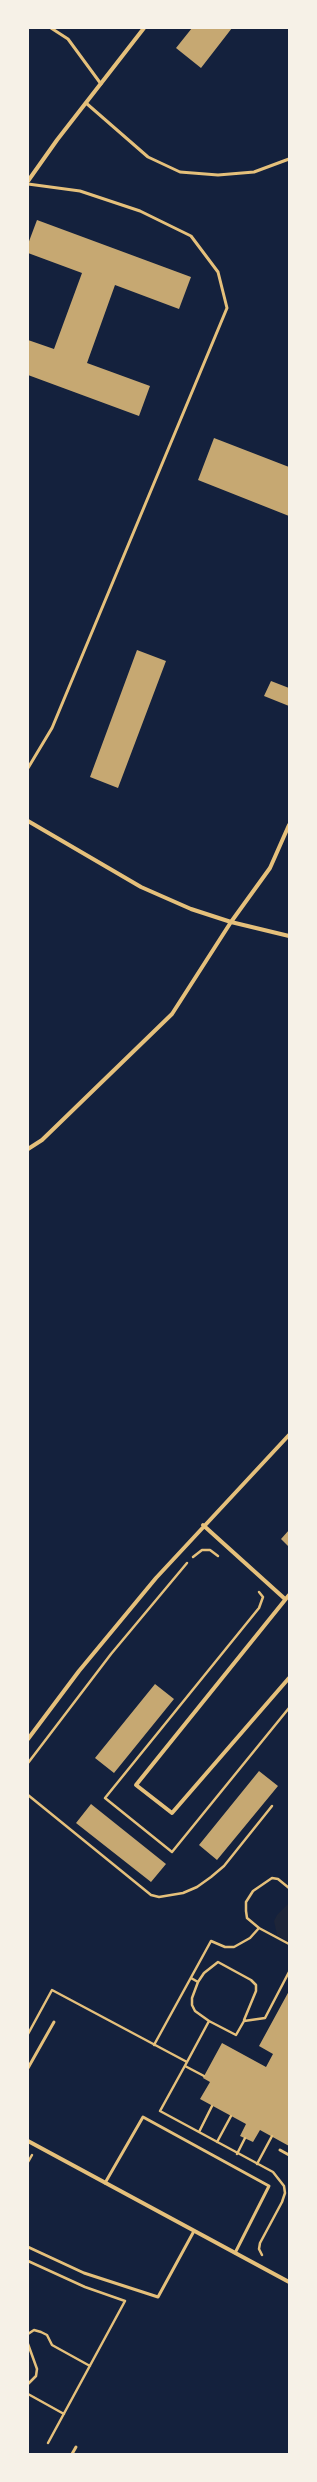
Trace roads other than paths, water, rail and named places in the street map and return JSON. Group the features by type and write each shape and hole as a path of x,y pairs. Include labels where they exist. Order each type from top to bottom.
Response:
{"street":[{"path":"28,183 57,140 144,28"},
{"path":"28,821 141,887 191,909 231,922 289,936"},
{"path":"28,1149 42,1140 172,1014 231,922 270,868 289,825"},
{"path":"28,1740 79,1671 156,1578 203,1525 289,1435"},
{"path":"203,1525 285,1599"},
{"path":"289,1595 136,1785 172,1813 289,1678"},
{"path":"28,2142 289,2282"}],"lane":[{"path":"51,28 68,39 101,84"},
{"path":"86,103 148,157 180,172 218,175 254,172 289,159"},
{"path":"28,183 80,191 140,212 191,236 218,272 227,308 52,728 28,768"},
{"path":"285,1599 289,1603"},
{"path":"28,2068 54,2022"},
{"path":"105,2183 143,2117 270,2186 234,2253"},
{"path":"280,2150 289,2155"},
{"path":"28,2247 84,2273 158,2297 194,2231"},
{"path":"72,2454 76,2447"}]}
